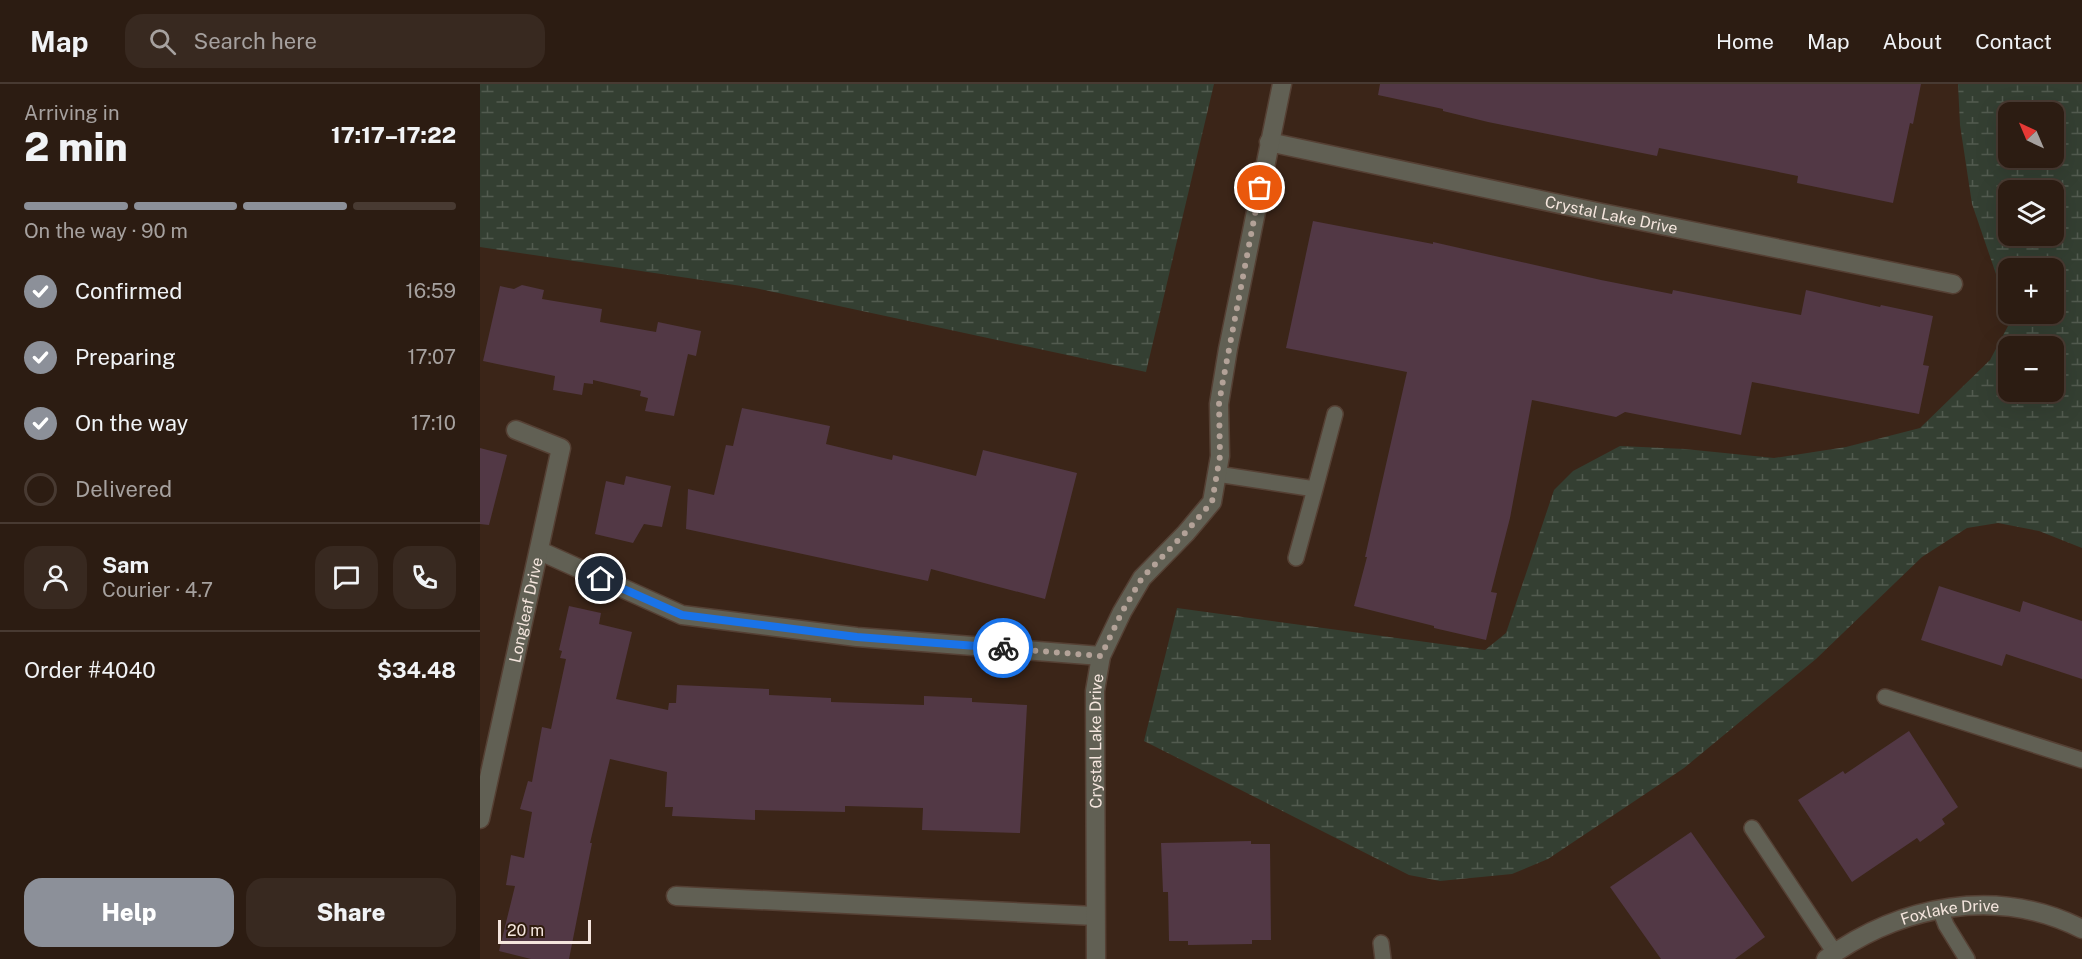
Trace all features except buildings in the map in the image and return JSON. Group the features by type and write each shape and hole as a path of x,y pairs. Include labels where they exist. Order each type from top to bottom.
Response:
{"street":[{"name":"Crystal Lake Drive","path":"1096,959 1095,691 1101,656 1122,612 1142,578 1212,502 1220,456 1219,404 1226,360 1282,84"},
{"name":"Crystal Lake Drive","path":"1269,142 1586,210 1953,284"},
{"name":"Longleaf Drive","path":"480,819 561,448 516,430"},
{"path":"540,551 682,615 857,637 1101,656"},
{"path":"676,896 1095,916"},
{"name":"Foxlake Drive","path":"1830,956 1849,942 1887,923 1940,909 1977,904 2022,908 2065,920 2082,929"}],"lane":[{"path":"1296,558 1335,414"},
{"path":"1216,474 1315,489"},
{"path":"1884,697 2082,760"},
{"path":"1752,828 1830,956"},
{"path":"1940,909 1946,925 1967,959"},
{"path":"1381,943 1383,959"}],"green space":[{"path":"480,84 1214,84 1146,372 755,288 480,247"},
{"path":"1958,84 2082,84 2082,548 2039,531 1998,523 1967,528 1922,557 1816,659 1684,768 1548,859 1512,874 1440,881 1409,875 1144,741 1177,608 1485,650 1506,633 1554,490 1573,471 1620,446 1685,449 1774,458 1846,447 1920,428 1990,360 1998,345 1998,402 2064,402 2064,336 2003,336 2008,324 2064,324 2064,258 1998,258 1998,278 1972,204 1960,125"}],"way so far":[{"path":"1003,648 1101,656 1122,612 1142,578 1212,502 1220,456 1219,404 1260,188"}],"route":[{"path":"601,579 682,615 857,637 1003,648"}]}
